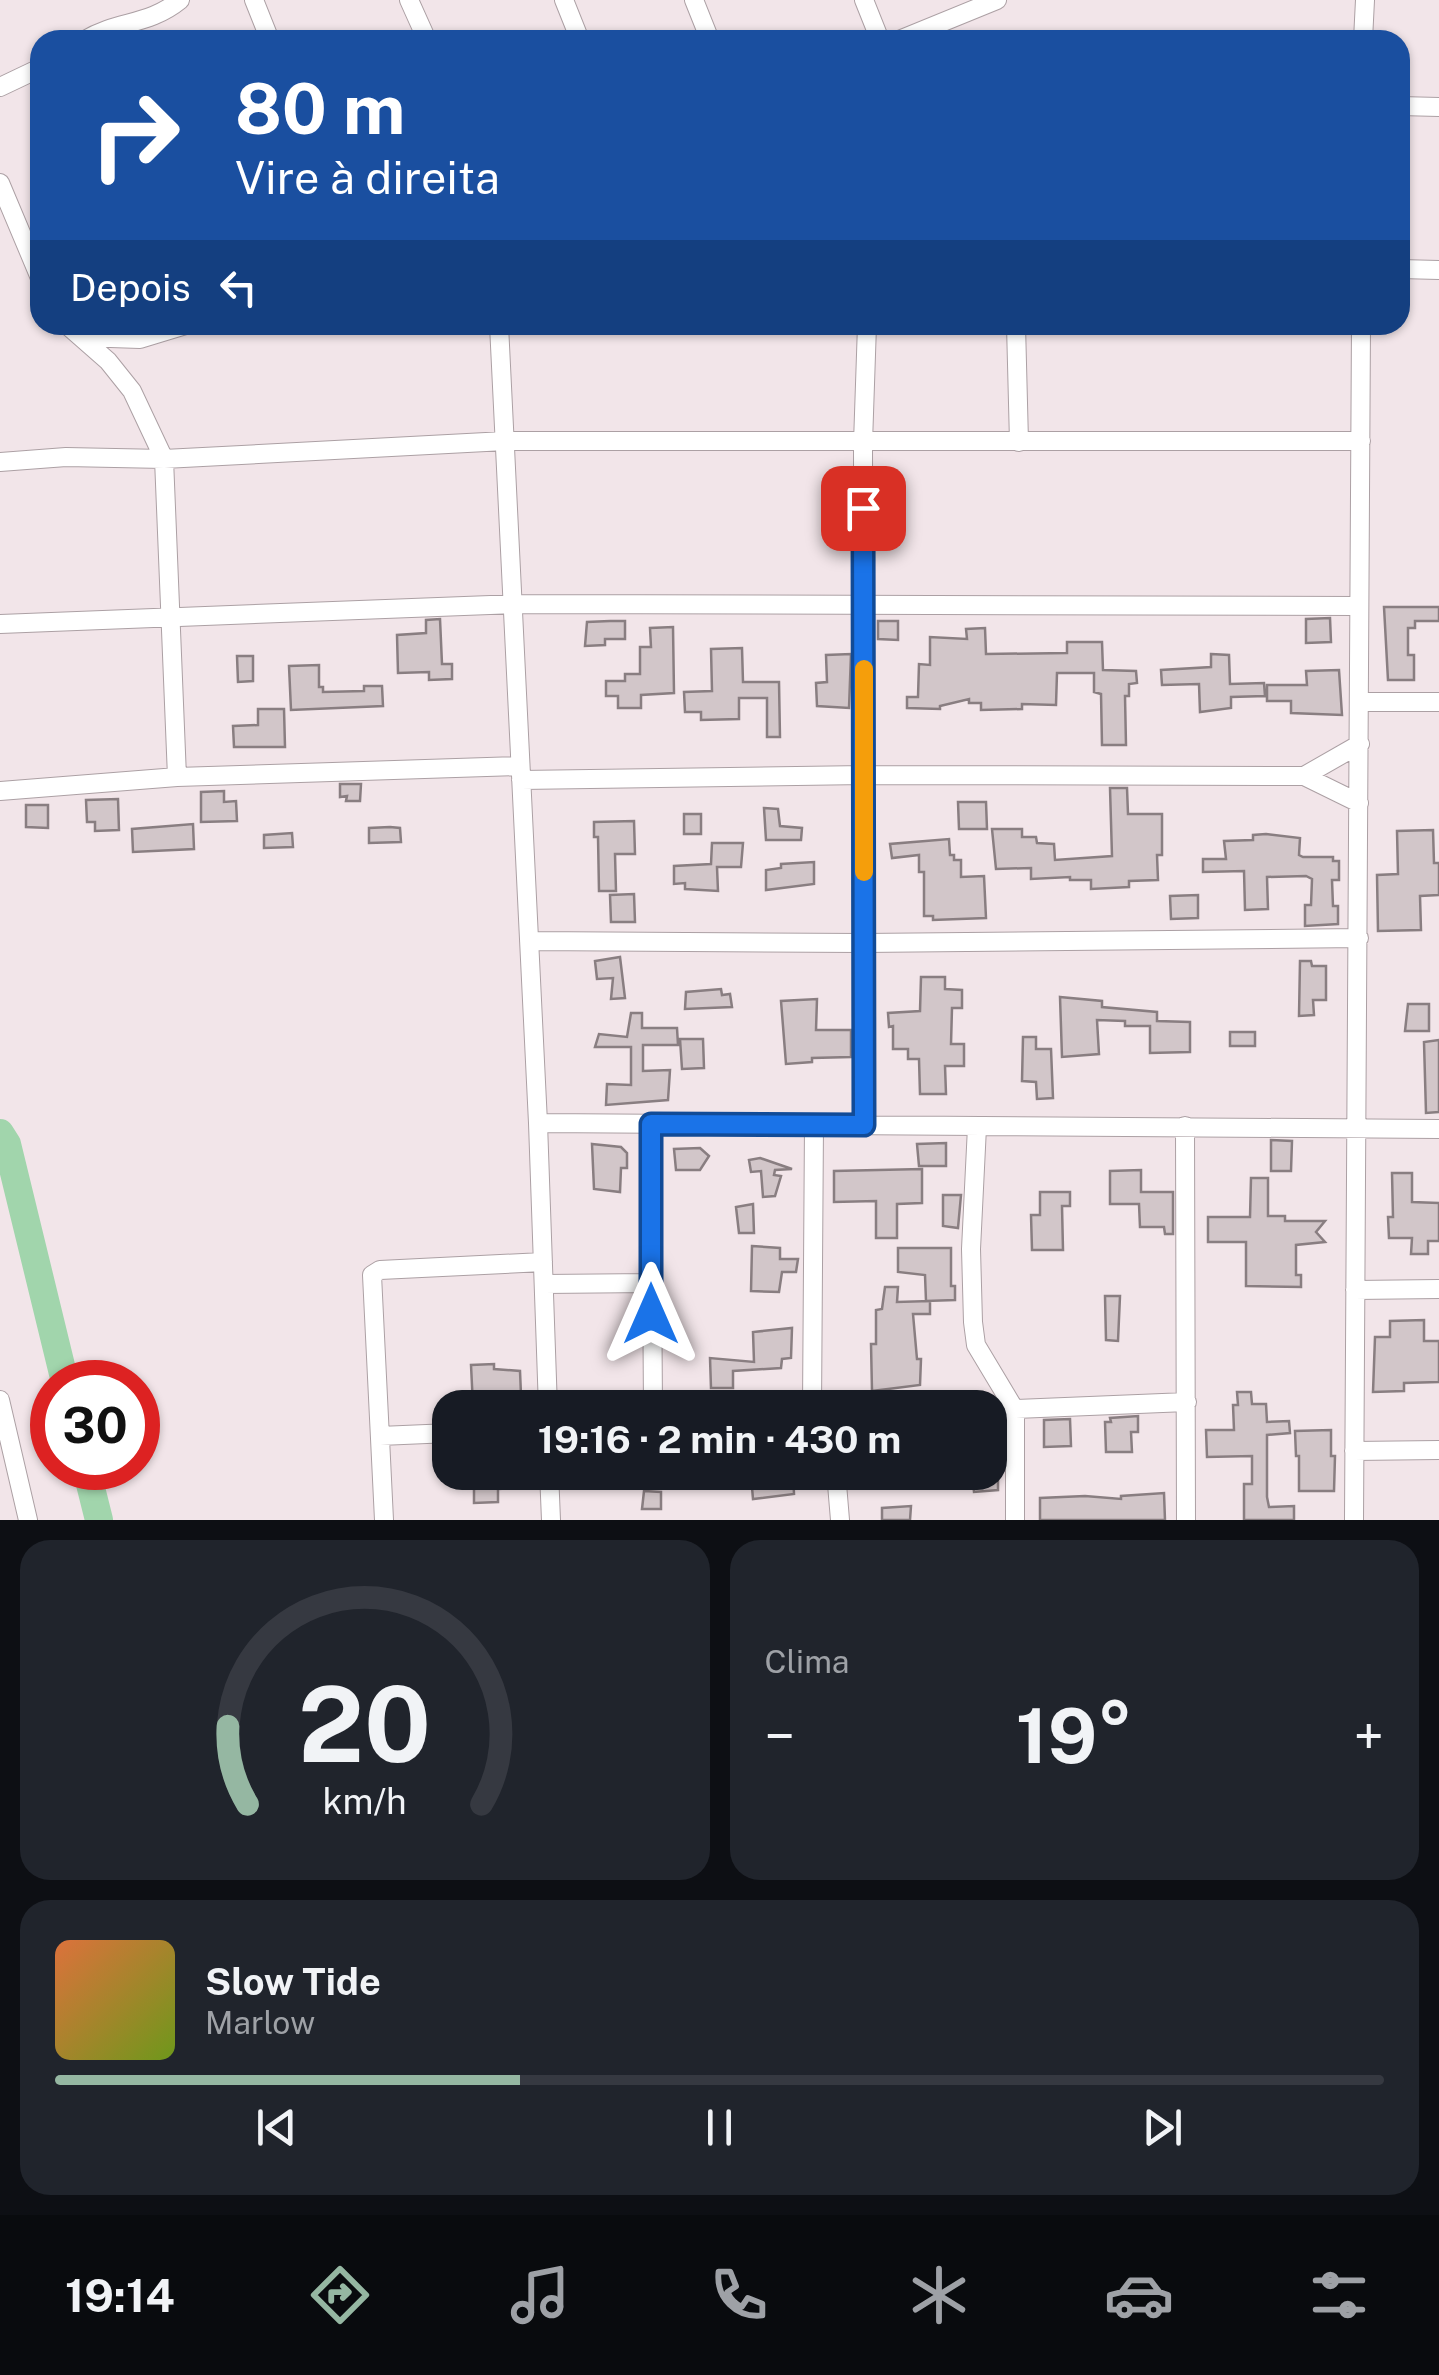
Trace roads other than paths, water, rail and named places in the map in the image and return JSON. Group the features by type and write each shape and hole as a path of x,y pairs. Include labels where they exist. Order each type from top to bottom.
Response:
{"street":[{"path":"108,30 162,15 180,0"},
{"path":"254,0 266,30"},
{"path":"409,0 422,30"},
{"path":"564,0 576,30"},
{"path":"694,0 706,30"},
{"path":"864,0 876,30"},
{"path":"924,30 997,0"},
{"path":"1364,30 1365,0"},
{"path":"0,87 30,73"},
{"path":"1410,106 1439,107"},
{"path":"0,183 30,254"},
{"path":"1410,270 1439,270"},
{"path":"79,335 108,361 132,391 164,459 177,777"},
{"path":"107,335 140,339 153,335"},
{"path":"499,335 530,940 547,1390"},
{"path":"864,1125 863,443 867,335"},
{"path":"1016,335 1020,442"},
{"path":"1354,1520 1361,335"},
{"path":"0,462 66,457 164,459 504,441 1361,441"},
{"path":"0,624 514,604 1358,606"},
{"path":"1360,702 1439,702"},
{"path":"1304,776 1360,744"},
{"path":"0,790 177,777 521,773 1304,776 1360,803"},
{"path":"530,940 864,943 1359,938"},
{"path":"538,1123 1439,1129"},
{"path":"651,1124 652,1390"},
{"path":"812,1390 814,1125"},
{"path":"977,1126 971,1249 974,1334 981,1355 1015,1410 1015,1520"},
{"path":"1185,1126 1186,1520"},
{"path":"384,1520 372,1274 375,1270 543,1262"},
{"path":"544,1284 650,1283"},
{"path":"1355,1290 1439,1290"},
{"path":"0,1400 28,1520"},
{"path":"1007,1410 1187,1402"},
{"path":"380,1436 432,1434"},
{"path":"1354,1452 1439,1450"},
{"path":"550,1490 550,1520"},
{"path":"838,1490 840,1520"}],"waterway":[{"path":"0,1133 7,1144 60,1360"},
{"path":"92,1490 99,1520"}]}
